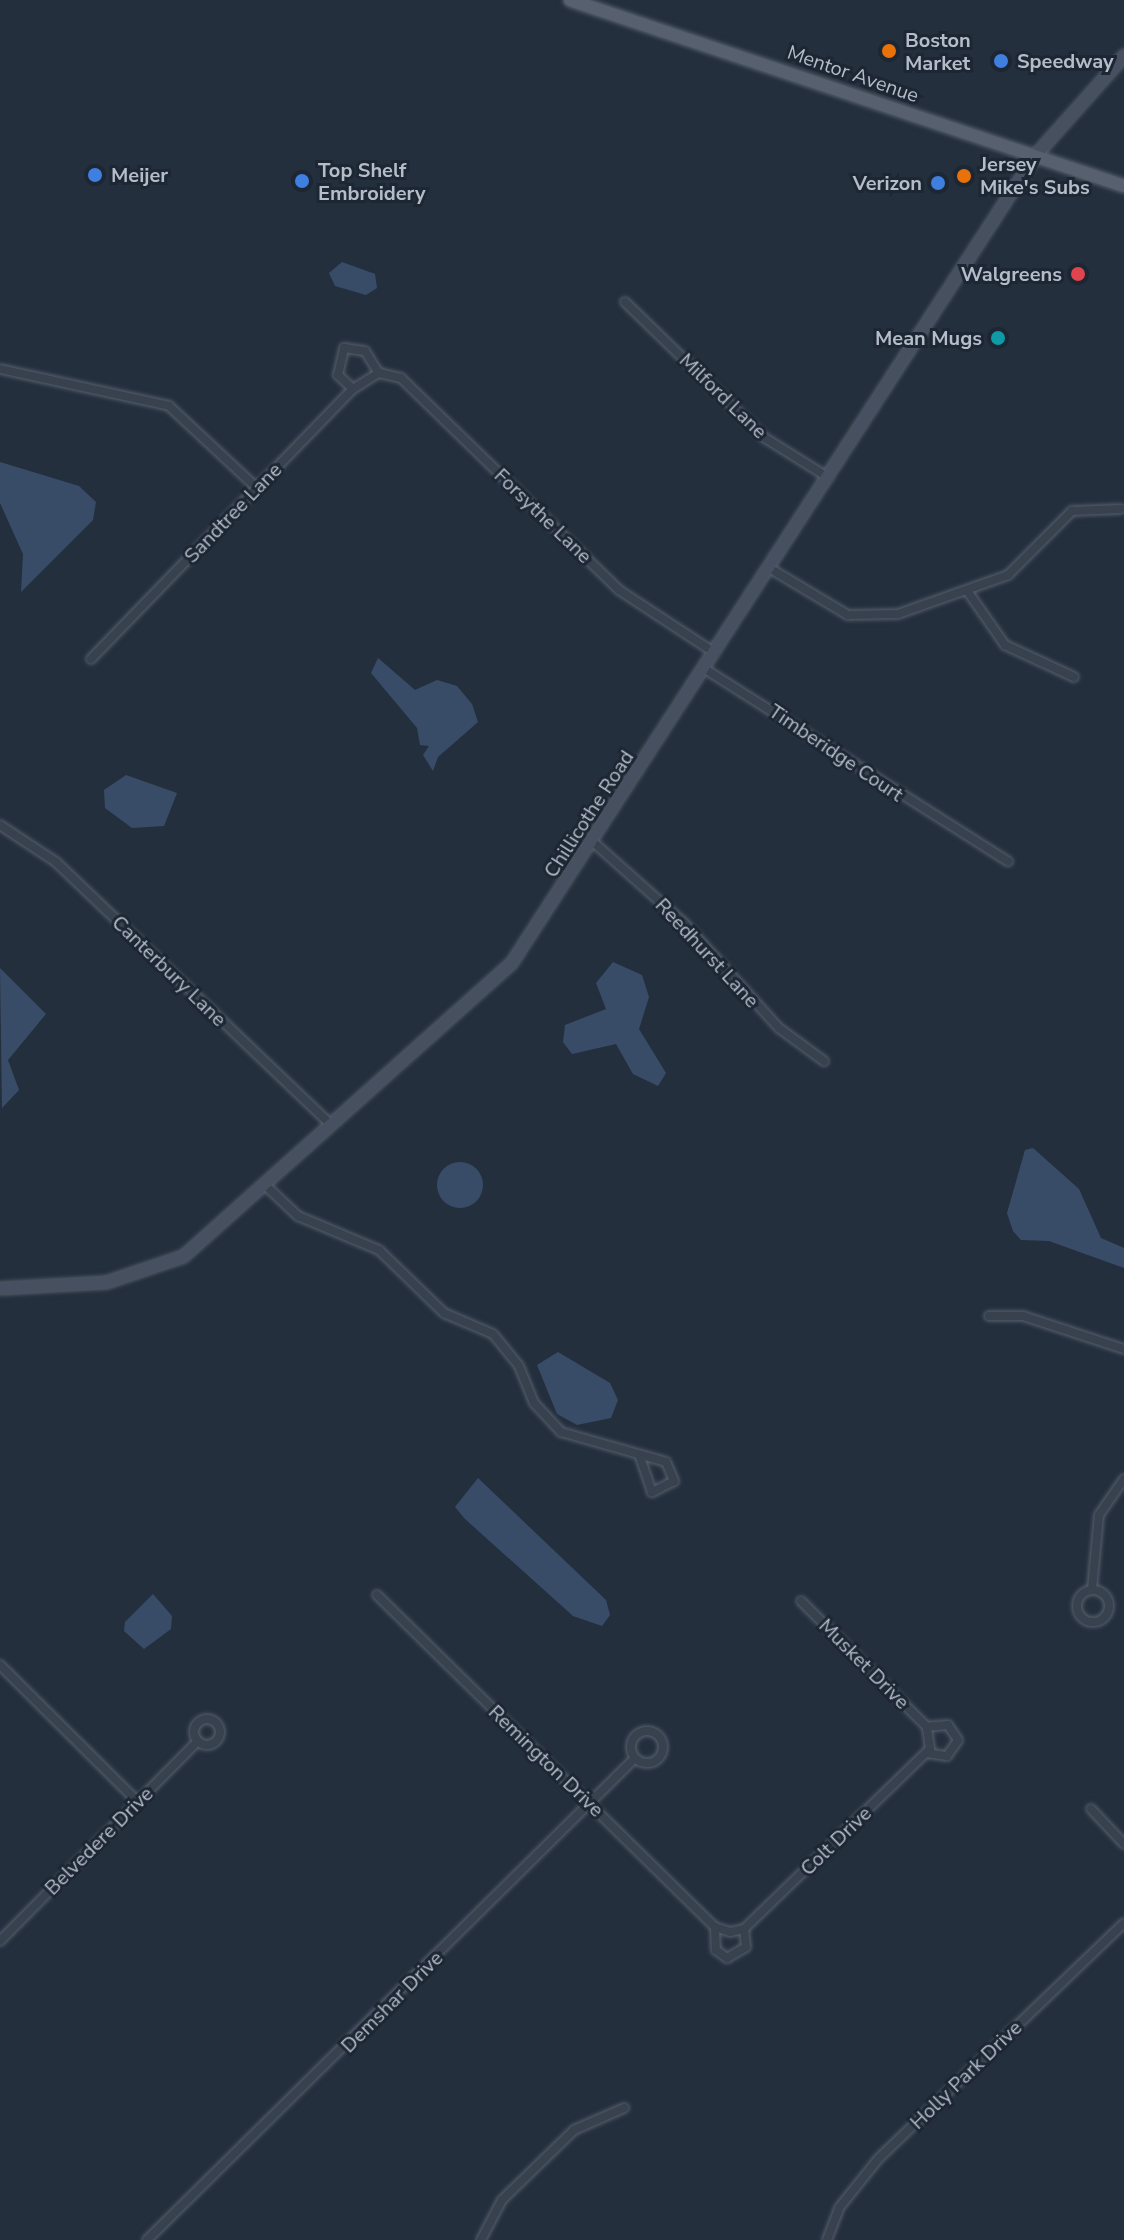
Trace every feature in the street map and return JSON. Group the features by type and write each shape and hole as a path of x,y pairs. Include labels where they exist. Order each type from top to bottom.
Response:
{"main road":[{"name":"Mentor Avenue","path":"570,0 1124,186"}],"street":[{"name":"Chillicothe Road","path":"0,1288 106,1282 154,1271 183,1256 511,963 771,569 1035,155 1124,55"},
{"name":"Milford Lane","path":"625,302 765,438 829,478"},
{"name":"Forsythe Lane","path":"353,389 338,375 344,348 365,351 379,373 401,378 619,590 715,653"},
{"path":"0,369 169,406 257,488"},
{"name":"Sandtree Lane","path":"91,659 353,389 379,373"},
{"path":"771,569 829,607 870,618 968,592 1008,575 1072,511 1121,509"},
{"path":"968,592 1005,645 1074,677"},
{"name":"Timberidge Court","path":"705,669 1008,861"},
{"name":"Canterbury Lane","path":"0,825 56,862 331,1125"},
{"name":"Reedhurst Lane","path":"593,842 684,923 779,1028 824,1061"},
{"path":"264,1184 298,1216 379,1250 444,1313 493,1334 519,1366 534,1403 561,1432 640,1458 666,1462 674,1481 652,1492 640,1458"},
{"path":"989,1316 1023,1316 1124,1349"},
{"path":"1092,1589 1109,1605 1093,1622 1076,1606 1092,1589 1099,1515 1124,1479"},
{"name":"Remington Drive","path":"377,1595 715,1927"},
{"name":"Musket Drive","path":"801,1601 927,1727"},
{"path":"0,1665 137,1801"},
{"name":"Colt Drive","path":"715,1927 716,1950 727,1958 746,1947 744,1929 927,1753 947,1756 958,1740 948,1725 927,1727"},
{"path":"927,1727 927,1753"},
{"name":"Demshar Drive","path":"147,2240 634,1759 661,1755 661,1739 651,1730 631,1741 634,1759"},
{"name":"Belvedere Drive","path":"0,1941 198,1741"},
{"path":"1091,1809 1124,1844"},
{"name":"Holly Park Drive","path":"827,2240 843,2201 879,2158 1124,1923"},
{"path":"715,1927 744,1929"},
{"path":"481,2240 502,2200 574,2130 624,2108"}],"water":[{"path":"342,262 375,274 377,288 366,295 335,286 329,273"},
{"path":"0,462 79,486 96,502 93,520 21,592 23,554 0,503"},
{"path":"378,658 415,690 437,680 457,686 472,704 478,722 438,757 433,771 423,755 429,746 420,745 417,728 371,673"},
{"path":"126,775 177,793 164,826 132,828 105,808 104,790"},
{"path":"613,962 642,975 649,997 639,1029 666,1073 658,1086 633,1074 616,1044 572,1054 563,1042 565,1025 606,1009 596,983"},
{"path":"0,968 46,1014 8,1060 19,1090 2,1108"},
{"path":"1033,1148 1079,1189 1101,1238 1124,1248 1124,1268 1049,1241 1021,1240 1013,1231 1007,1213 1025,1150"},
{"path":"460,1162 476,1169 483,1185 476,1201 460,1208 444,1201 437,1185 444,1169"},
{"path":"558,1352 610,1383 618,1400 611,1418 577,1425 557,1414 537,1365"},
{"path":"478,1478 606,1600 610,1615 602,1626 573,1616 465,1519 455,1507"},
{"path":"153,1594 172,1616 171,1629 144,1649 124,1631 125,1622"}],"place":[{"name":"Boston Market","path":"889,51"},
{"name":"Speedway","path":"1001,61"},
{"name":"Meijer","path":"95,175"},
{"name":"Jersey Mike's Subs","path":"964,176"},
{"name":"Top Shelf Embroidery","path":"302,181"},
{"name":"Verizon","path":"938,183"},
{"name":"Walgreens","path":"1078,274"},
{"name":"Mean Mugs","path":"998,338"}]}
